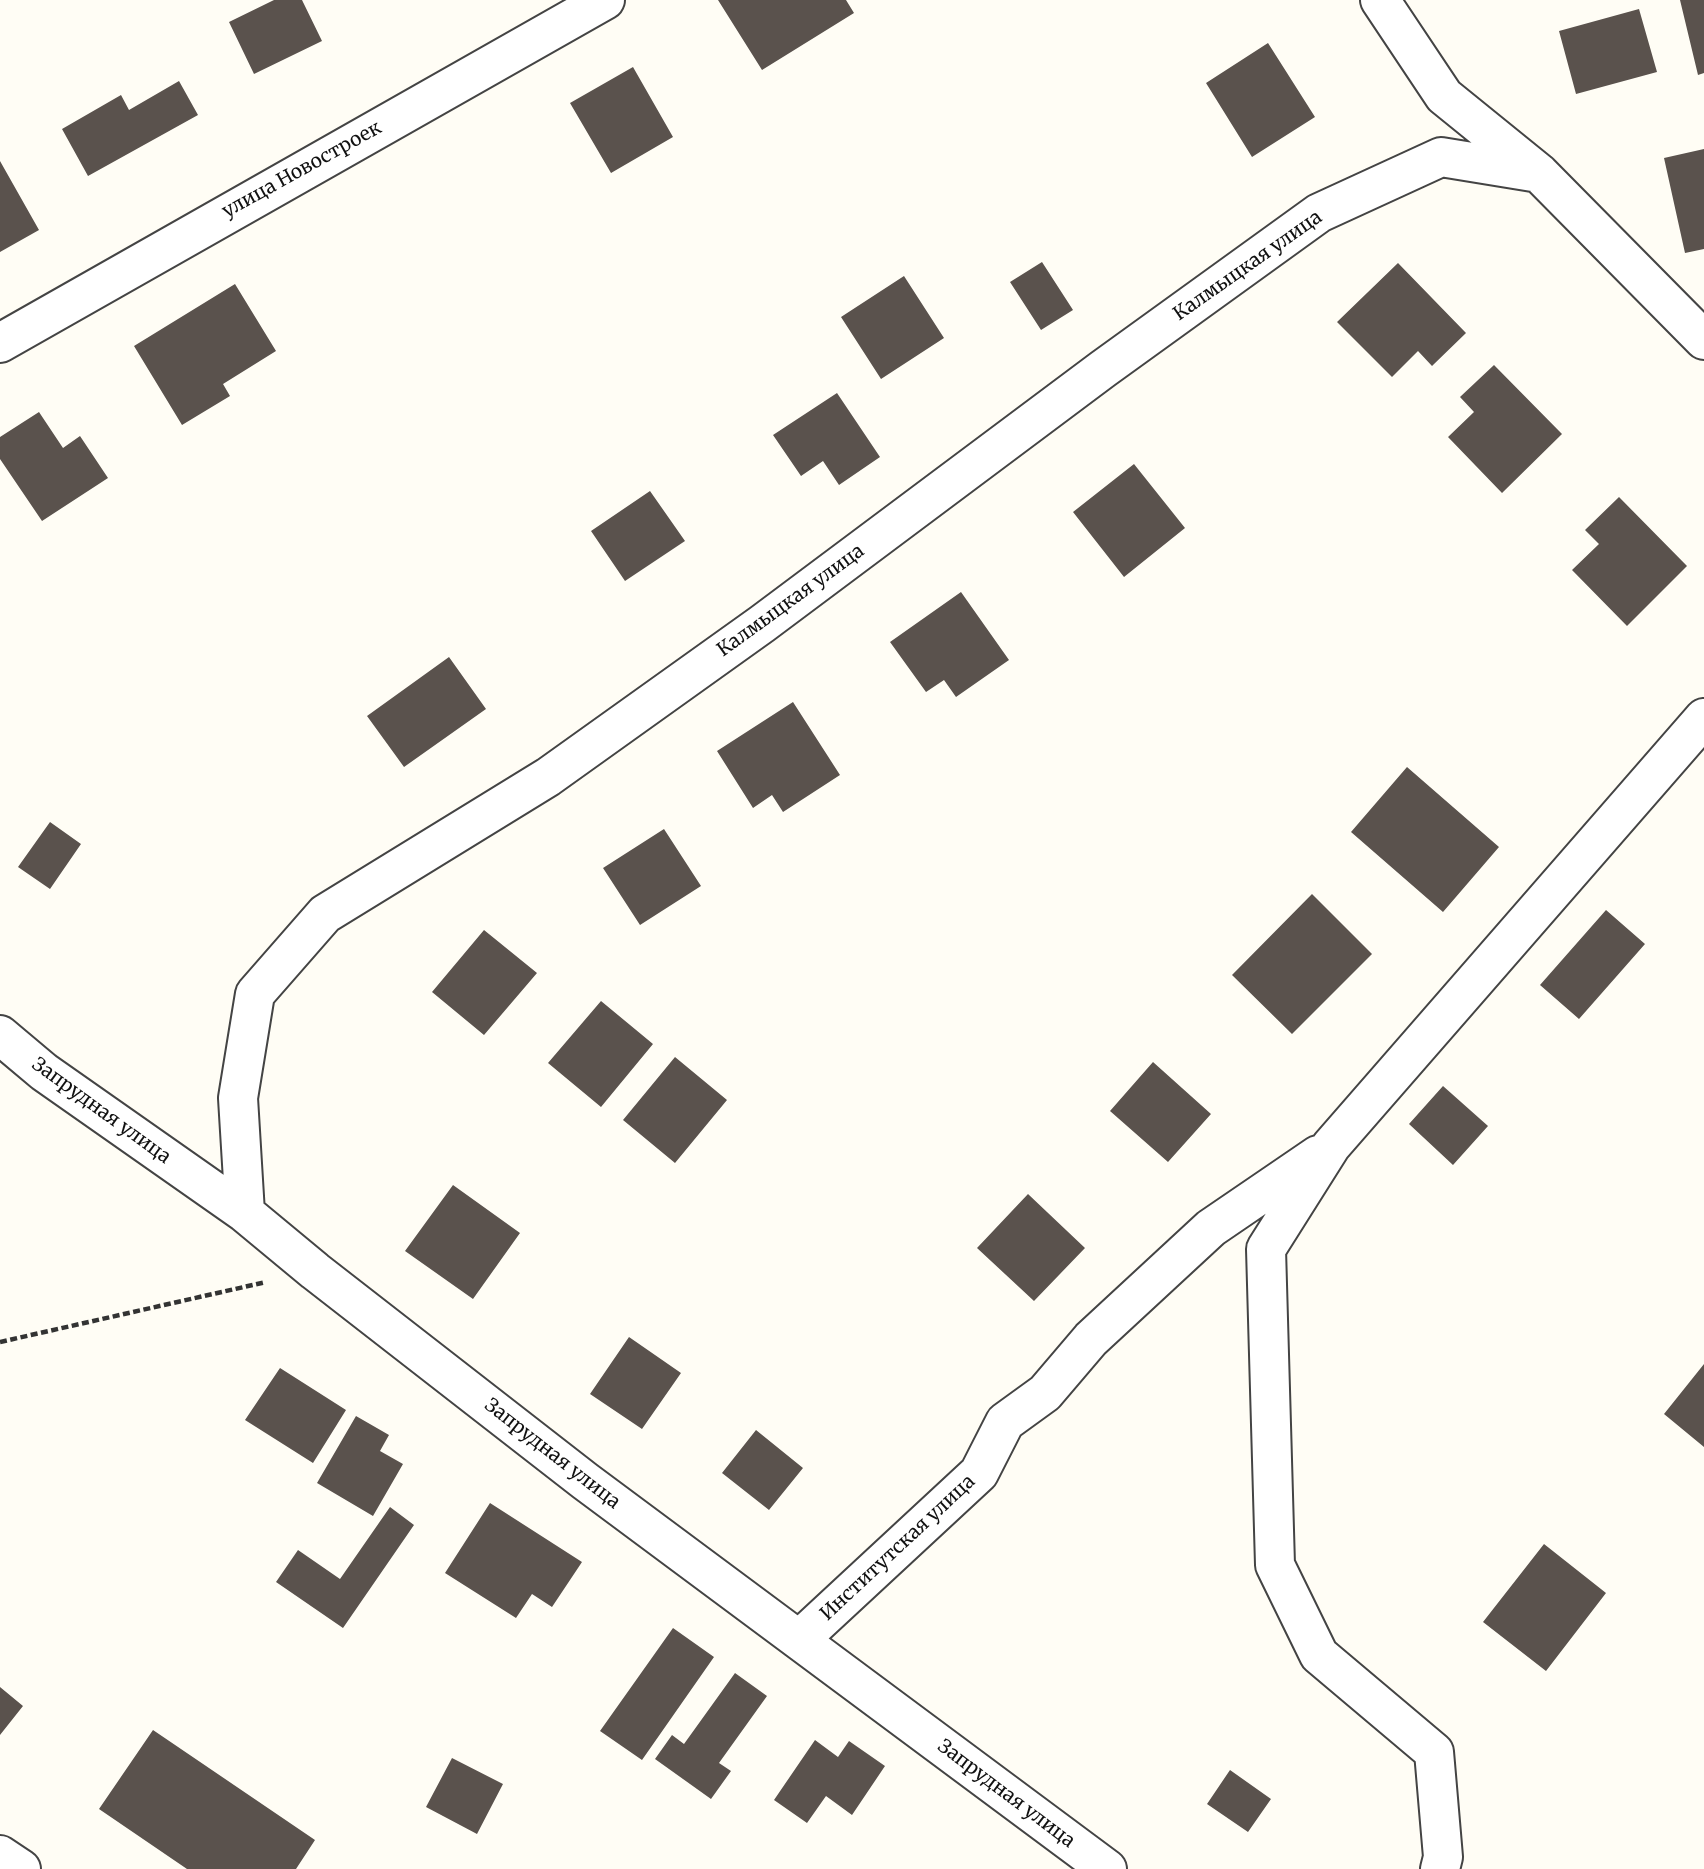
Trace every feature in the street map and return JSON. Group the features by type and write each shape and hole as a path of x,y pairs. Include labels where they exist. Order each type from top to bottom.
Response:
{"street":[{"name":"улица Новостроек","path":"0,343 605,0"},
{"path":"1380,0 1444,96 1539,173 1704,340"},
{"name":"Калмыцкая улица","path":"245,1213 238,1098 255,994 325,915 548,777 762,624 1103,369 1319,214 1441,157 1539,173"},
{"path":"1440,1869 1443,1857 1434,1752 1319,1655 1275,1565 1266,1249 1331,1146 1704,718"},
{"name":"Запрудная улица","path":"0,1035 44,1072 245,1213 315,1271 585,1481 1107,1869"},
{"name":"Институтская улица","path":"799,1640 979,1473 1005,1422 1045,1393 1101,1330 1211,1228 1331,1146"},
{"path":"0,1855 21,1869"}],"path":[{"path":"0,1342 315,1271"}],"building":[{"path":"274,0 302,0 322,41 254,74 229,22"},
{"path":"718,0 846,0 854,13 762,70"},
{"path":"1680,0 1704,0 1704,73 1698,75"},
{"path":"1639,9 1657,72 1576,94 1559,31"},
{"path":"1268,43 1315,117 1252,157 1206,83"},
{"path":"633,67 673,137 611,173 570,103"},
{"path":"179,81 198,115 88,176 62,129 121,95 129,110"},
{"path":"1704,149 1704,249 1685,253 1664,158"},
{"path":"0,161 39,230 0,252"},
{"path":"1042,262 1073,310 1041,330 1010,282"},
{"path":"1398,263 1466,333 1432,366 1418,351 1392,377 1337,322"},
{"path":"904,276 944,338 881,379 841,317"},
{"path":"235,284 276,351 223,384 230,396 182,425 134,346"},
{"path":"1494,365 1562,434 1502,493 1448,437 1474,412 1460,397"},
{"path":"837,393 880,457 839,485 823,461 801,476 773,435"},
{"path":"39,412 63,448 80,436 108,478 42,521 0,459 0,437"},
{"path":"1134,464 1185,528 1124,577 1073,512"},
{"path":"650,491 685,541 625,581 591,531"},
{"path":"1619,497 1687,566 1627,626 1572,570 1599,544 1585,530"},
{"path":"961,592 1009,660 956,697 944,680 926,692 890,642"},
{"path":"449,657 486,709 404,767 367,716"},
{"path":"793,702 840,775 783,812 772,795 753,808 717,751"},
{"path":"1407,767 1499,847 1443,912 1351,832"},
{"path":"50,822 81,844 50,889 18,867"},
{"path":"664,829 701,886 640,925 603,868"},
{"path":"1312,894 1372,954 1292,1034 1232,975"},
{"path":"1606,910 1645,944 1579,1019 1540,985"},
{"path":"484,930 537,973 484,1035 432,992"},
{"path":"601,1001 653,1044 601,1107 548,1063"},
{"path":"675,1057 727,1100 675,1163 623,1120"},
{"path":"1153,1062 1211,1114 1168,1162 1110,1111"},
{"path":"1443,1086 1488,1126 1453,1165 1409,1124"},
{"path":"453,1185 520,1233 473,1299 405,1251"},
{"path":"1028,1194 1085,1248 1034,1301 977,1248"},
{"path":"629,1337 681,1373 642,1429 590,1394"},
{"path":"1704,1364 1704,1447 1664,1414"},
{"path":"280,1368 346,1410 313,1463 245,1420"},
{"path":"356,1416 389,1435 380,1451 403,1464 373,1516 317,1483"},
{"path":"756,1430 803,1468 769,1510 722,1473"},
{"path":"490,1503 582,1562 552,1607 532,1594 516,1618 445,1573"},
{"path":"390,1507 414,1525 343,1628 276,1582 298,1550 340,1579"},
{"path":"1544,1544 1606,1593 1546,1671 1483,1622"},
{"path":"673,1628 714,1657 642,1760 600,1731"},
{"path":"735,1673 767,1696 719,1763 731,1771 711,1799 655,1759 672,1735 684,1744"},
{"path":"0,1687 23,1706 0,1735"},
{"path":"153,1730 315,1840 296,1869 187,1869 99,1809"},
{"path":"815,1740 838,1757 849,1741 885,1766 852,1815 826,1796 807,1823 774,1800"},
{"path":"452,1758 503,1784 477,1834 426,1807"},
{"path":"1230,1770 1271,1799 1248,1832 1207,1804"}]}
